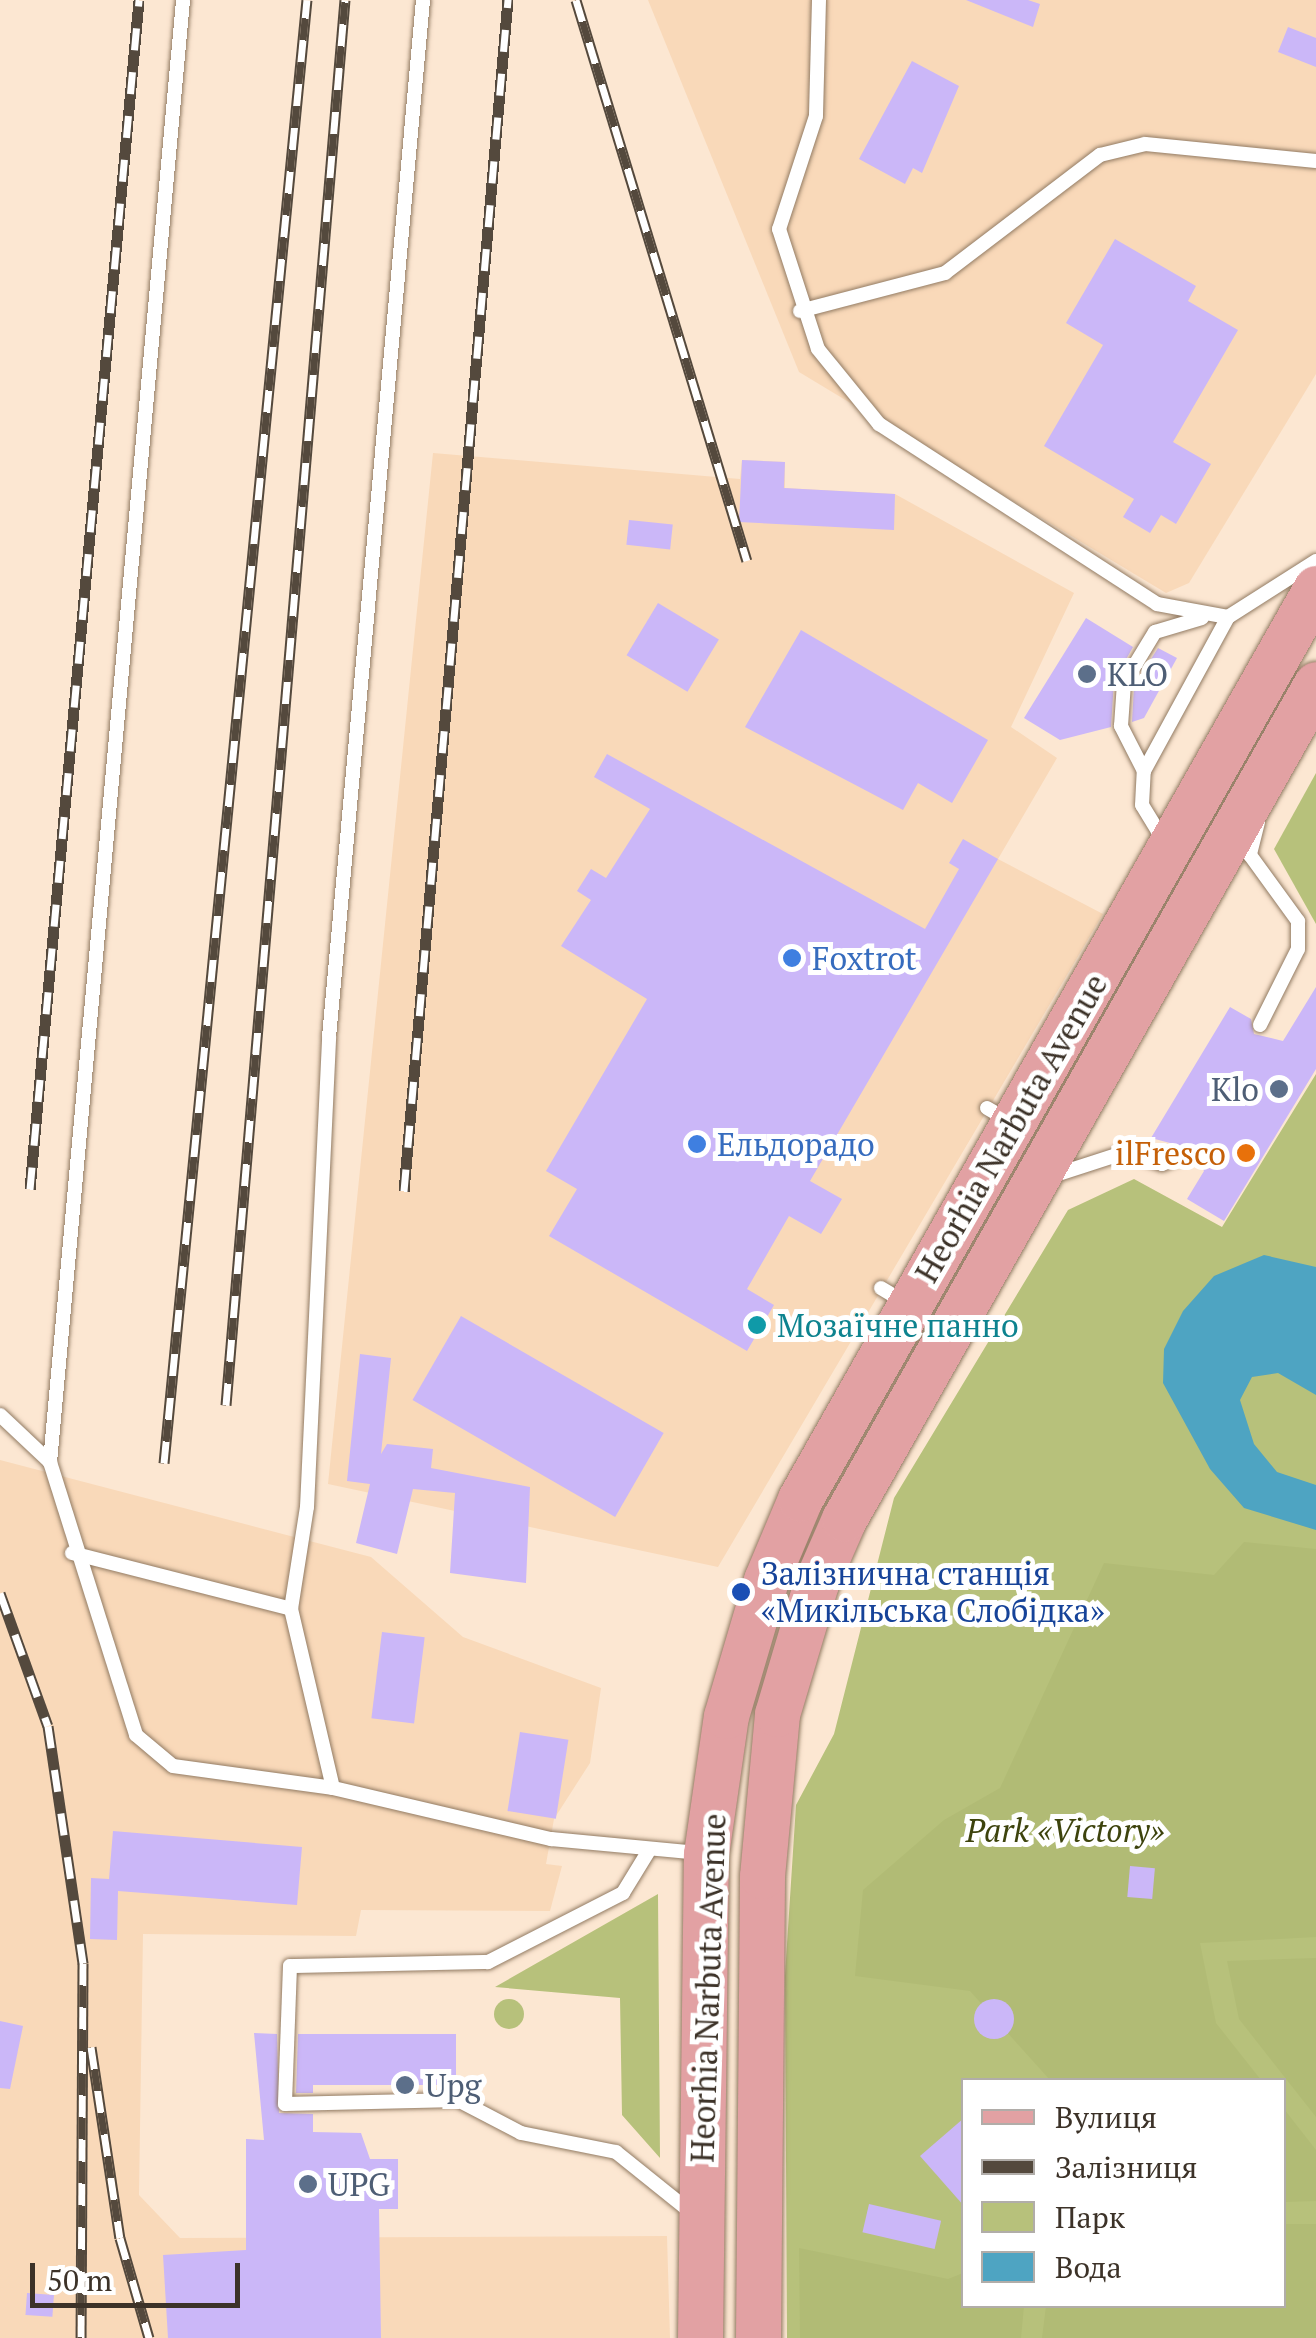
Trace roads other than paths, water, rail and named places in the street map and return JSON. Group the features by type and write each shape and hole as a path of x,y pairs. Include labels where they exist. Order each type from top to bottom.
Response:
{"main road":[{"name":"Heorhia Narbuta Avenue","path":"700,2338 706,1854 726,1716 766,1580 895,1297 1000,1116 1164,860 1316,588"},
{"name":"Heorhia Narbuta Avenue","path":"758,2338 762,1876 777,1714 844,1519 1316,684"}],"lane":[{"path":"183,0 50,1462 72,1553 136,1735 173,1766 332,1788 648,1852 706,1854"},
{"path":"332,1788 291,1609 307,1506 329,1037 423,0"},
{"path":"819,0 816,116 779,229 800,311 818,349 879,424 1158,604 1228,616"},
{"path":"800,311 945,273 1100,156 1145,144 1316,162"},
{"path":"1144,771 1122,726 1124,683 1155,632 1186,618 1228,616 1316,562"},
{"path":"1164,860 1164,841 1142,804 1144,771 1228,616"},
{"path":"1260,1025 1298,950 1298,921 1250,855 1265,774"},
{"path":"1034,1181 1126,1152 1162,1164 1182,1156"},
{"path":"0,1415 50,1462"},
{"path":"72,1553 291,1609"},
{"path":"648,1852 622,1893 488,1962 290,1966 284,2104 458,2100 521,2133 616,2152 701,2216"}],"water":[{"path":"1264,1255 1316,1267 1316,1395 1278,1373 1252,1377 1240,1400 1254,1444 1277,1472 1316,1485 1316,1530 1244,1508 1210,1469 1163,1383 1164,1349 1183,1311 1214,1276"}],"railway":[{"path":"30,1189 139,0"},
{"path":"164,1463 307,0"},
{"path":"226,1405 345,0"},
{"path":"404,1191 508,0"},
{"path":"576,0 747,561"},
{"path":"0,1593 48,1726 83,1963 81,2338"},
{"path":"91,2047 120,2238 149,2338"}],"place":[{"name":"KLO","path":"1087,674"},
{"name":"Foxtrot","path":"792,958"},
{"name":"Klo","path":"1279,1089"},
{"name":"Ельдорадо","path":"697,1144"},
{"name":"ilFresco","path":"1246,1153"},
{"name":"Мозаїчне панно","path":"757,1325"},
{"name":"Залізнична станція «Микільська Слобідка»","path":"741,1592"},
{"name":"Upg","path":"405,2085"},
{"name":"UPG","path":"308,2184"}],"park label":[{"name":"Park «Victory»","path":"1065,1830"}]}
